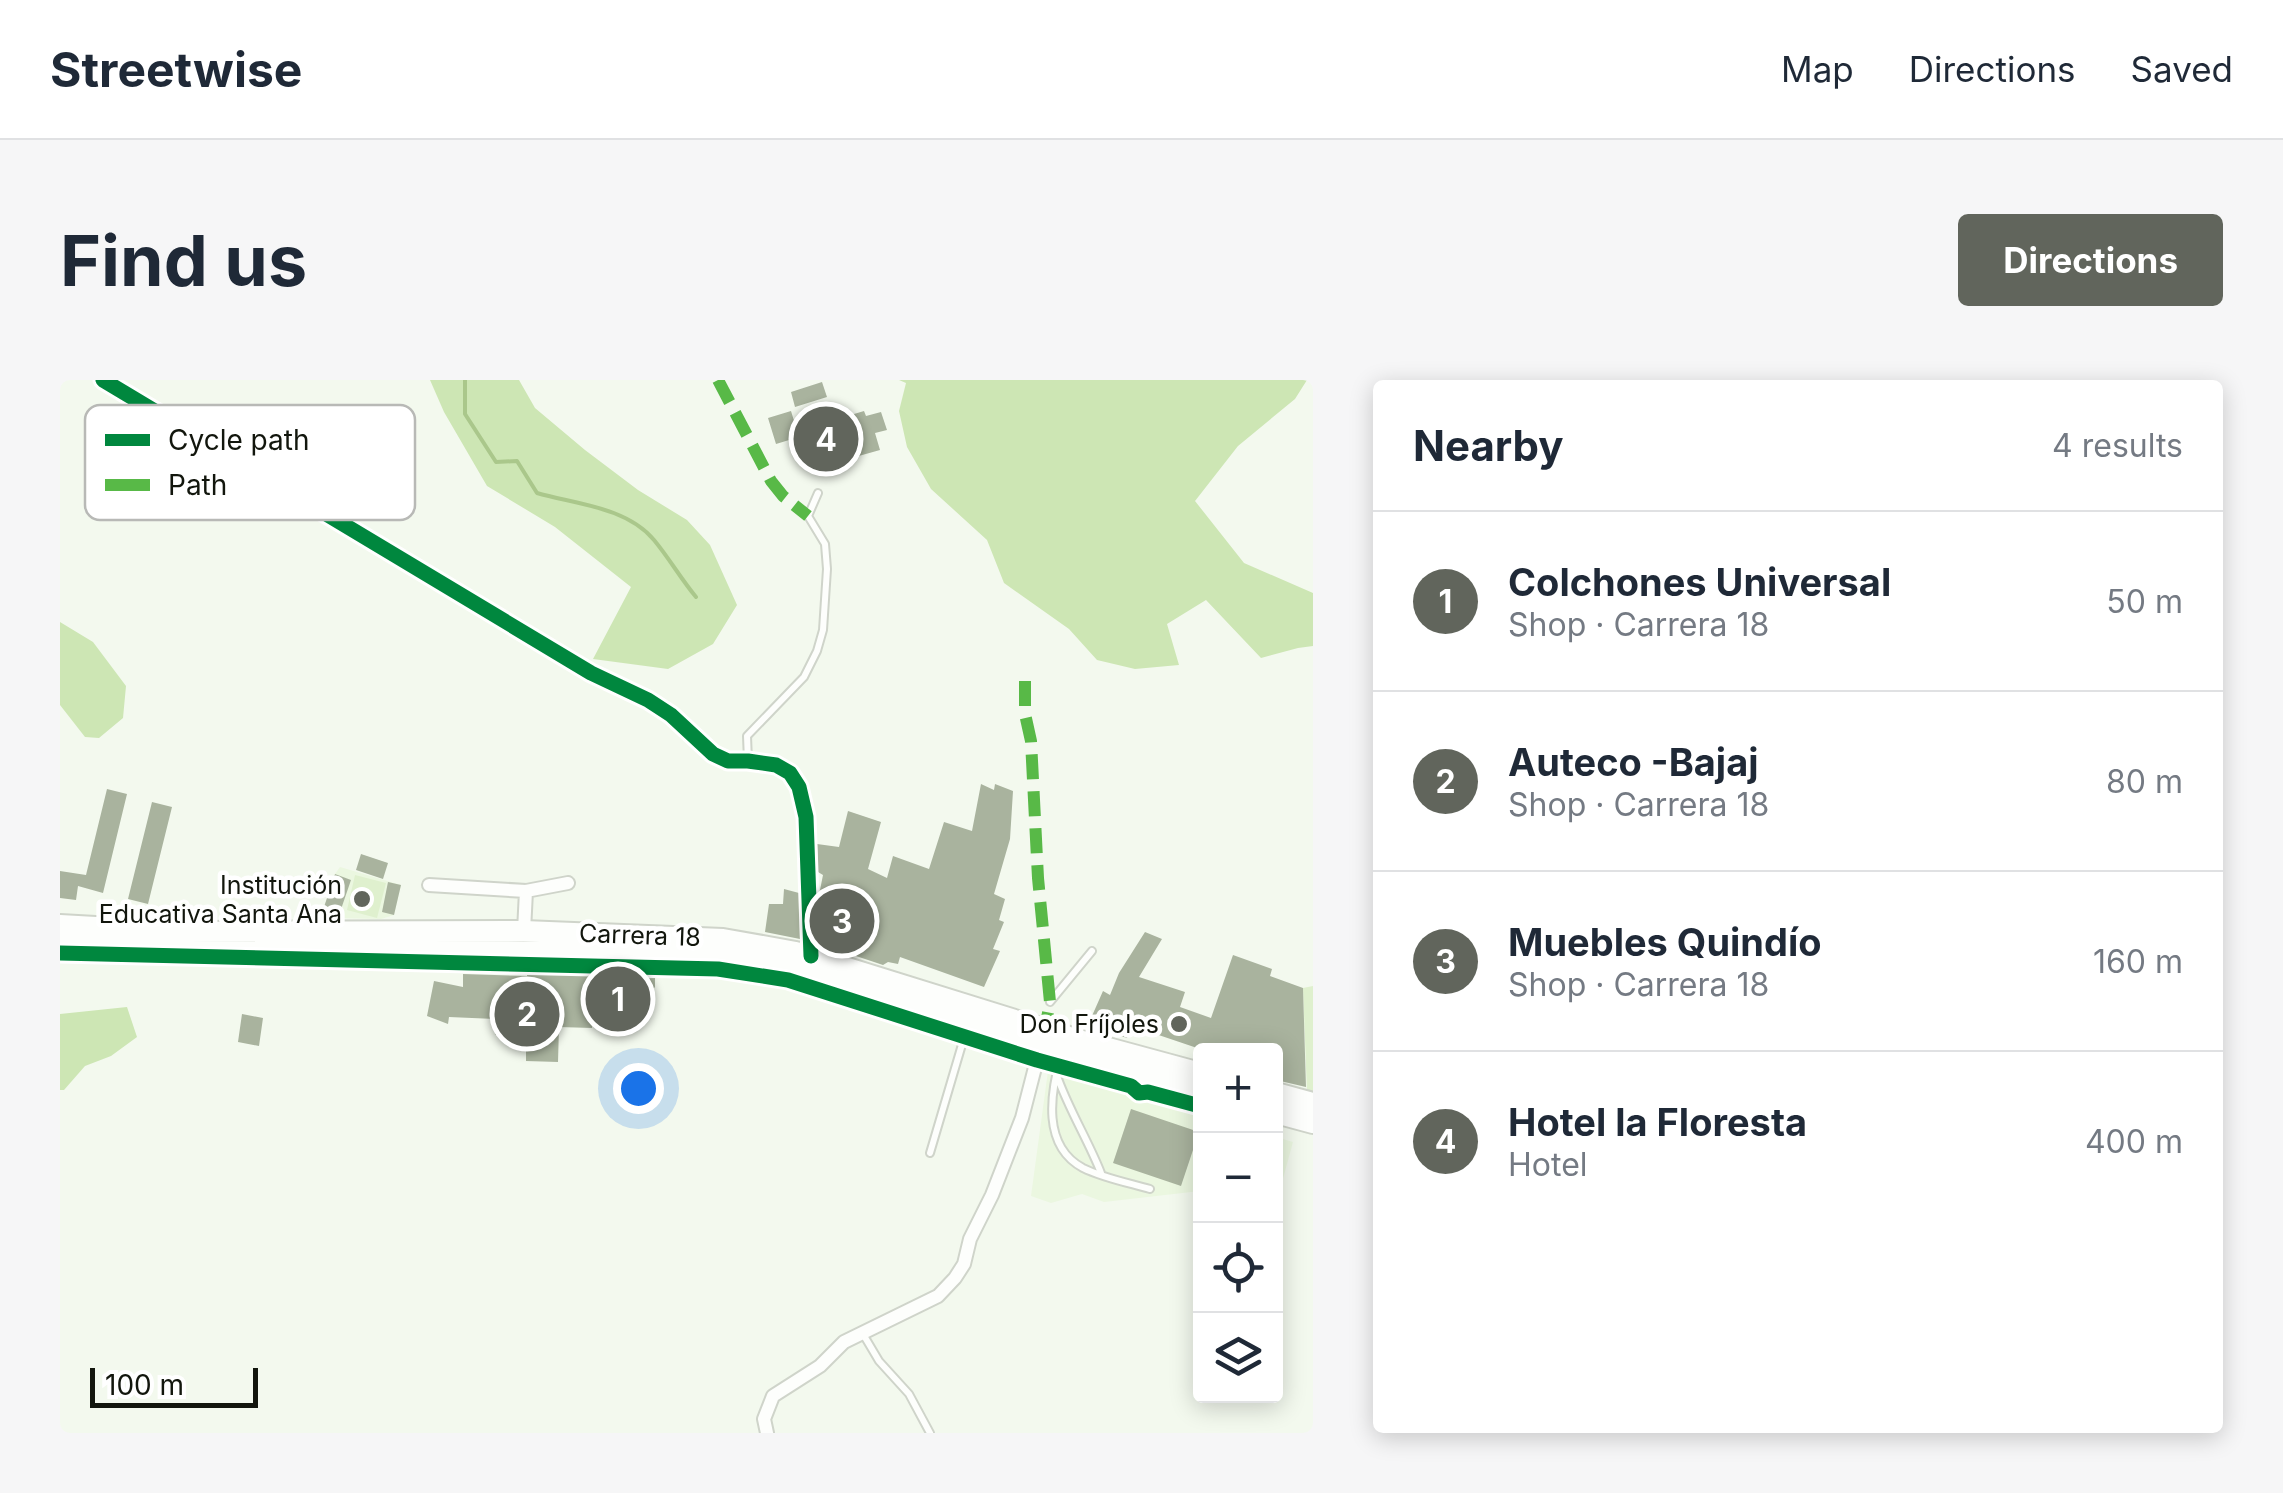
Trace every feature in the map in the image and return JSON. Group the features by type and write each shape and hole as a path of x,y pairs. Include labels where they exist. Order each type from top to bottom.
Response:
{"main road":[{"name":"Carrera 18","path":"60,925 219,932 524,931 723,939 811,956 1082,1041 1193,1070"},
{"name":"Carrera 18","path":"60,941 185,947 718,954 792,970 1040,1048 1059,1064 1193,1091"},
{"path":"1283,1095 1313,1103"},
{"path":"1283,1115 1313,1123"}],"street":[{"path":"103,380 145,405"},
{"path":"337,520 592,673 648,700 713,754 728,760 776,765 790,773 804,800 811,956"},
{"path":"429,886 526,892 568,883"},
{"path":"524,931 526,892"},
{"path":"767,1433 764,1418 773,1396 820,1366 844,1342 938,1296 955,1278 1022,1118 1040,1048"}],"lane":[{"path":"748,761 747,736 804,677 823,630 825,544 808,516 818,493"},
{"path":"1050,1002 1092,951"},
{"path":"930,1154 968,1025"},
{"path":"1059,1064 1053,1115 1057,1143 1063,1153 1083,1168 1150,1189"},
{"path":"1059,1064 1066,1100 1102,1174"},
{"path":"863,1333 878,1361 909,1394 930,1433"}],"shaded area":[{"name":"Institución Educativa Santa Ana","path":"340,867 401,885 394,915 381,919 338,918 322,913"},
{"path":"355,875 386,883 377,918 347,910"},
{"path":"1313,986 1313,1094 1307,1092 1303,988"},
{"path":"1048,1071 1193,1114 1193,1192 1104,1202 1082,1194 1051,1203 1031,1196"},
{"path":"1283,1139 1293,1142 1283,1179"}],"green space":[{"path":"430,380 519,380 535,408 585,450 687,520 710,545 737,605 713,644 668,669 593,659 631,587 555,527 487,486"},
{"path":"899,380 1307,380 1295,399 1238,446 1195,501 1244,563 1313,593 1313,646 1261,658 1206,600 1167,624 1179,665 1135,669 1097,660 1069,629 1004,583 987,540 931,489 907,447 899,411 906,383"},
{"path":"60,622 93,642 126,686 123,718 99,738 85,737 60,705"},
{"path":"127,1007 137,1037 111,1056 85,1066 60,1090 60,1014"}],"building":[{"path":"822,382 827,397 795,407 791,392"},
{"path":"791,411 799,437 776,444 768,418"},
{"path":"864,411 866,416 881,412 887,430 875,433 880,450 848,459 843,445 809,455 801,430"},
{"path":"981,784 994,790 995,784 1013,791 1010,839 994,894 1005,899 999,920 1004,922 993,949 1000,951 984,987 900,957 898,964 883,965 853,955 820,935 827,899 819,895 823,875 818,872 817,844 839,847 848,811 881,822 868,869 887,878 893,856 929,869 944,822 972,831"},
{"path":"107,789 127,794 103,893 78,886 76,900 60,898 60,871 86,875"},
{"path":"152,802 172,807 148,904 128,899"},
{"path":"361,854 388,863 383,879 356,870"},
{"path":"335,874 351,880 338,918 322,913"},
{"path":"388,882 401,885 394,915 382,912"},
{"path":"784,889 799,893 800,939 765,932 769,904 783,904"},
{"path":"1145,932 1162,939 1139,977 1185,992 1180,1007 1211,1018 1233,955 1272,969 1270,976 1303,988 1306,1087 1283,1082 1283,1043 1193,1043 1193,1047 1132,1026 1127,1038 1088,1025 1103,991 1110,995"},
{"path":"527,967 593,969 593,980 655,978 655,987 632,1012 592,1011 592,1028 559,1027 558,1062 526,1061 526,1036 495,1035 495,1019 449,1017 448,1024 427,1016 434,981 463,987 463,974 527,976"},
{"path":"242,1014 263,1018 259,1046 238,1042"},
{"path":"1131,1109 1193,1130 1193,1150 1181,1186 1113,1163"}],"waterway":[{"path":"465,380 465,414 496,462 517,461 537,493 600,508 630,520 659,547 696,597"}],"marked path":[{"path":"718,380 771,481 808,516"},
{"path":"1025,681 1050,1002 1045,1029"}],"cycle path":[{"path":"103,380 145,405"},
{"path":"336,520 591,673 648,700 671,715 713,754 728,761 776,765 790,773 799,787 806,817 811,956"},
{"path":"60,953 718,969 788,980 1131,1086 1139,1093 1193,1104"}],"place":[{"name":"Hotel la Floresta","path":"826,439"},
{"name":"Institución Educativa Santa Ana","path":"362,899"},
{"name":"Muebles Quindío","path":"842,921"},
{"name":"Colchones Universal","path":"618,999"},
{"name":"Auteco -Bajaj","path":"527,1014"},
{"name":"Don Fríjoles","path":"1179,1024"}]}
